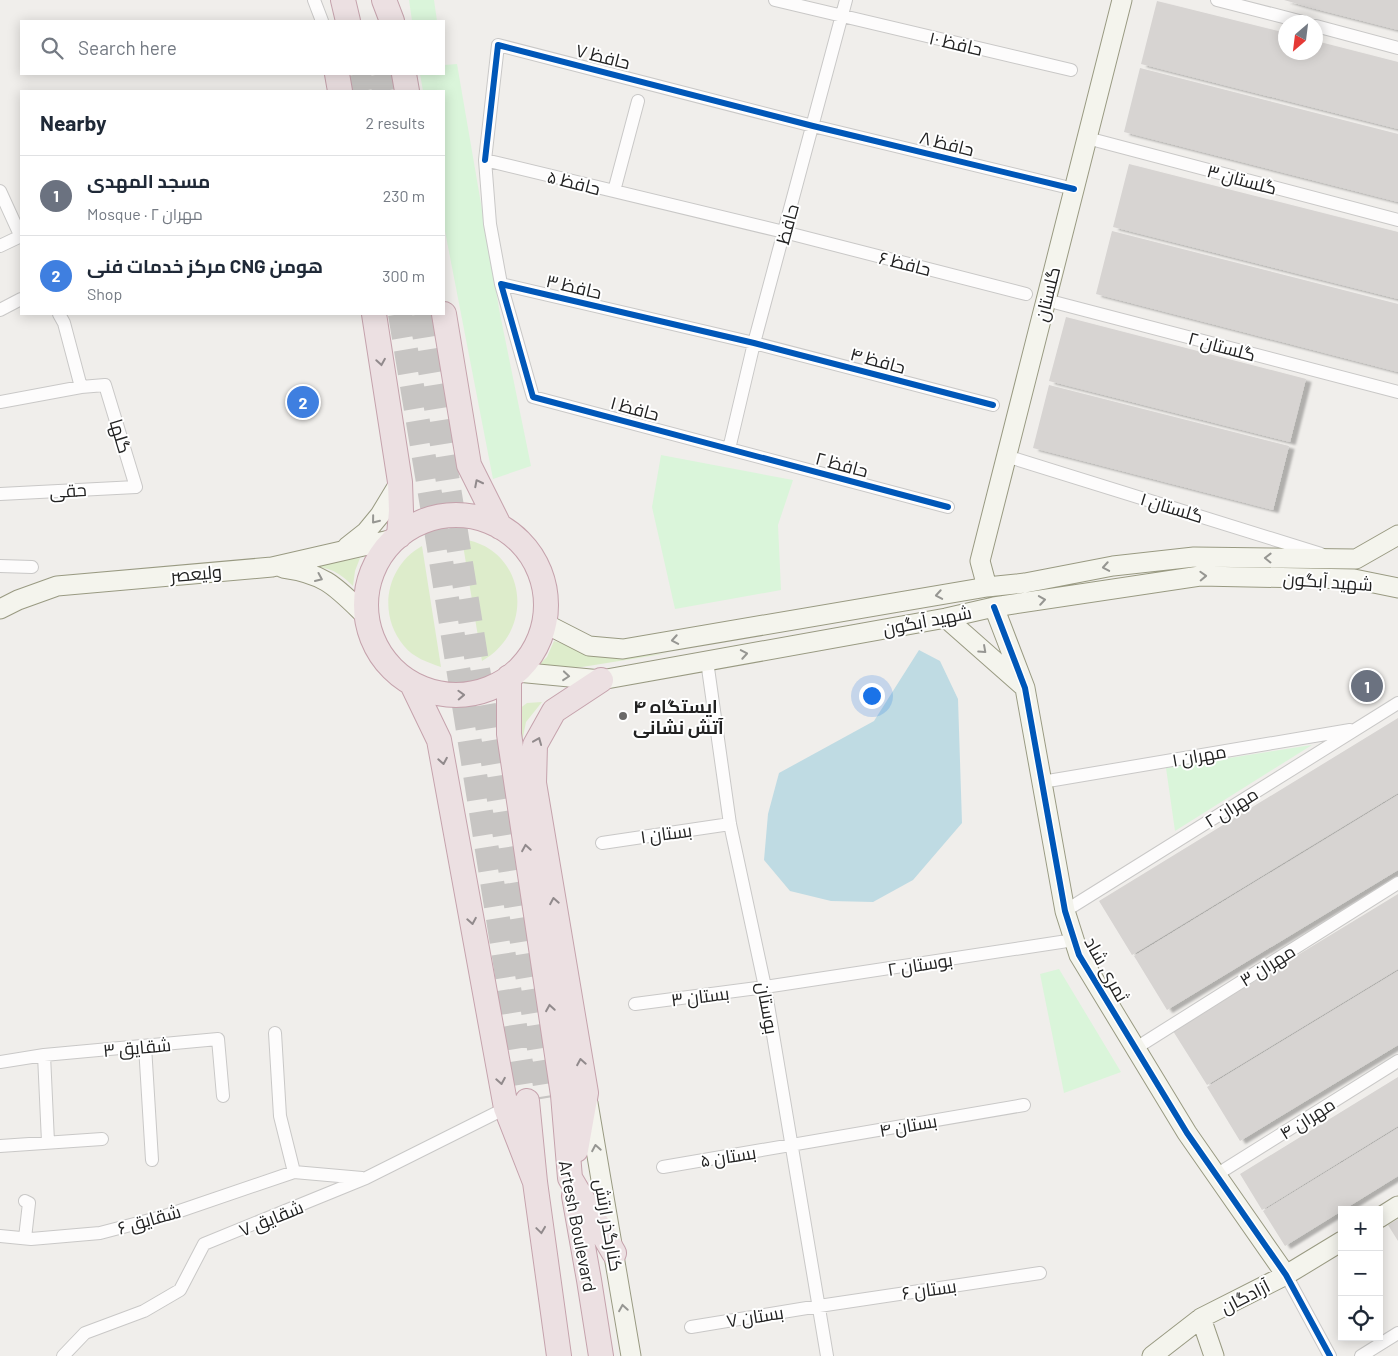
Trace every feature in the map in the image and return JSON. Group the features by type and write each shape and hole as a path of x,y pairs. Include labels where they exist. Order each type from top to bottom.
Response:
{"highway":[{"path":"334,0 334,20"},
{"path":"343,0 348,20"},
{"path":"373,0 374,20"},
{"path":"384,0 392,20"},
{"path":"337,75 340,90"},
{"path":"404,75 407,90"},
{"path":"374,315 400,482 401,511 396,538"},
{"path":"444,315 469,465 500,527"},
{"path":"445,516 464,516 482,519 500,527 522,544 538,568 546,595 544,623 535,649 513,675 485,691 467,695 448,695 429,691 412,684 390,666 384,658 374,643 366,616 367,588 377,561 396,538 409,528 426,520 445,516"},
{"path":"513,675 509,734 563,1095 570,1178 614,1253"},
{"path":"570,1178 586,1093 534,783 535,745 554,711 601,680"},
{"path":"412,684 439,740 527,1103"},
{"name":"Artesh Boulevard","path":"527,1103 570,1178 601,1356"},
{"name":"Artesh Boulevard","path":"527,1103 535,1182 559,1356"}],"main road":[{"name":"گلستان","path":"987,587 980,560 1122,0"},
{"path":"342,550 366,532 380,515 400,482"},
{"name":"شهید آبگون","path":"544,623 589,646 623,649 987,587 1025,583 1113,566 1194,557 1356,559 1398,535"},
{"name":"ولیعصر","path":"0,609 18,600 57,586 272,567 396,538"},
{"path":"1364,555 1360,560 1360,573 1370,582"},
{"path":"1338,559 1341,561 1344,569 1338,579"},
{"path":"272,567 305,572 333,584 366,616"},
{"name":"شهید آبگون","path":"513,675 601,680 946,618 994,607 1200,576 1354,579 1398,588"},
{"name":"ثمری شاد","path":"994,607 1025,688 1065,910 1079,955 1187,1133 1286,1275"},
{"path":"816,616 822,640"},
{"path":"946,618 1025,688"},
{"name":"کنارگذر ارتش","path":"586,1093 631,1356"},
{"path":"1383,1215 1398,1206"},
{"name":"آزادگان","path":"1152,1356 1201,1318 1286,1275 1338,1243"},
{"path":"1201,1318 1214,1356"}],"street":[{"path":"314,0 322,20"},
{"path":"394,0 396,20"},
{"name":"حافظ ۱۰","path":"775,0 1071,70"},
{"name":"حافظ","path":"729,449 754,343 846,0"},
{"path":"1218,0 1278,16"},
{"path":"1323,28 1398,48"},
{"name":"حافظ ۷","path":"485,160 498,45 813,126"},
{"path":"614,191 638,101"},
{"name":"حافظ ۸","path":"813,126 1074,189"},
{"name":"گلستان ۳","path":"1087,138 1398,220"},
{"path":"485,160 490,224 501,284"},
{"name":"حافظ ۵","path":"485,160 784,232"},
{"path":"0,191 20,234"},
{"name":"حافظ ۶","path":"784,232 1026,294"},
{"path":"0,246 20,236"},
{"name":"حافظ ۳","path":"501,284 754,343"},
{"name":"حافظ ۱","path":"501,284 533,397 729,449"},
{"path":"0,310 20,299"},
{"name":"گلستان ۲","path":"1046,300 1398,392"},
{"path":"0,402 81,387 60,315"},
{"name":"حافظ ۴","path":"754,343 993,405"},
{"name":"گلها","path":"81,387 105,385 136,487"},
{"name":"حافظ ۲","path":"729,449 948,507"},
{"name":"گلستان ۱","path":"1006,456 1338,559"},
{"name":"حقی","path":"0,494 136,487"},
{"path":"0,566 32,566"},
{"name":"بوستان","path":"707,661 730,824 765,987 827,1356"},
{"name":"مهران ۲","path":"1065,910 1398,703"},
{"name":"۱ مهران","path":"1042,782 1356,729"},
{"name":"بستان ۱","path":"602,842 730,824"},
{"name":"مهران ۳","path":"1136,1048 1398,883"},
{"name":"بوستان ۲","path":"765,987 1074,940"},
{"name":"بستان ۳","path":"635,1004 765,987"},
{"path":"275,1033 280,1116 294,1172 366,1178"},
{"name":"شقایق ۳","path":"0,1062 218,1039 223,1096"},
{"path":"145,1046 152,1160"},
{"path":"44,1056 48,1142"},
{"name":"مهران ۴","path":"1216,1175 1398,1061"},
{"name":"شقایق ۷","path":"63,1356 85,1333 144,1311 180,1290 204,1244 366,1178 527,1103"},
{"name":"بستان ۴","path":"792,1146 1024,1105"},
{"path":"0,1146 102,1139"},
{"name":"بستان ۵","path":"663,1167 792,1146"},
{"name":"شقایق ۶","path":"0,1236 25,1238 100,1233 165,1216 294,1172"},
{"path":"25,1201 29,1204 25,1238"},
{"name":"بستان ۶","path":"818,1306 1040,1273"},
{"path":"1286,1275 1330,1356"},
{"name":"بستان ۷","path":"691,1327 818,1306"},
{"path":"1361,1356 1398,1333"}],"green space":[{"path":"409,0 434,0 437,20 412,20"},
{"path":"457,64 500,314 531,466 493,479 445,231 445,90 423,90 420,75 445,75 445,65"},
{"path":"661,455 793,480 778,525 781,590 675,609 652,507"},
{"path":"462,539 483,546 500,557 511,573 517,592 517,611 511,630 500,647 482,661"},
{"path":"422,546 441,667 412,654 404,646 390,620 389,592 393,578 400,566"},
{"path":"360,558 355,571 353,586 342,576 331,570 306,565"},
{"path":"554,641 600,655 630,657 669,653 582,667 536,667 547,657"},
{"path":"542,702 526,722 522,742 518,742 519,709 527,703"},
{"path":"1312,745 1175,831 1166,768"},
{"path":"1059,969 1121,1072 1064,1093 1040,974"}],"water":[{"path":"919,650 940,661 958,699 962,823 913,880 873,902 831,901 790,891 764,860 768,814 779,773 874,721"}],"building":[{"path":"1284,0 1398,0 1398,30 1312,8"},
{"path":"1157,1 1278,31 1278,60 1323,60 1323,43 1398,62 1398,129 1141,64"},
{"path":"1140,68 1398,134 1398,202 1124,132"},
{"path":"1129,164 1398,232 1398,299 1113,227"},
{"path":"1112,231 1398,304 1398,372 1096,294"},
{"path":"1066,317 1306,379 1290,442 1049,381"},
{"path":"1049,385 1289,446 1273,510 1033,448"},
{"path":"1398,718 1398,793 1132,955 1099,901"},
{"path":"1398,795 1398,870 1167,1010 1134,956"},
{"path":"1398,894 1398,969 1207,1085 1173,1031"},
{"path":"1398,971 1398,1045 1240,1141 1207,1087"},
{"path":"1398,1077 1398,1126 1262,1210 1240,1174"},
{"path":"1398,1128 1398,1176 1350,1206 1338,1206 1338,1213 1285,1246 1263,1211"},
{"path":"1398,1219 1398,1241 1388,1225"}],"tunnel":[{"path":"359,75 362,90"},
{"path":"381,75 384,90"},
{"path":"400,315 527,1101"},
{"path":"421,315 547,1098"}],"cycle path":[{"path":"485,160 498,45 813,126 1074,189"},
{"path":"948,507 533,397 501,284 754,343 993,405"},
{"path":"994,607 1025,688 1065,911 1079,955 1187,1133 1286,1275 1330,1356"}],"place":[{"name":"مرکز خدمات فنی CNG هومن","path":"303,402"},
{"name":"مسجد المهدی","path":"1367,686"},
{"name":"ایستگاه ۴ آتش نشانی","path":"623,716"}]}
